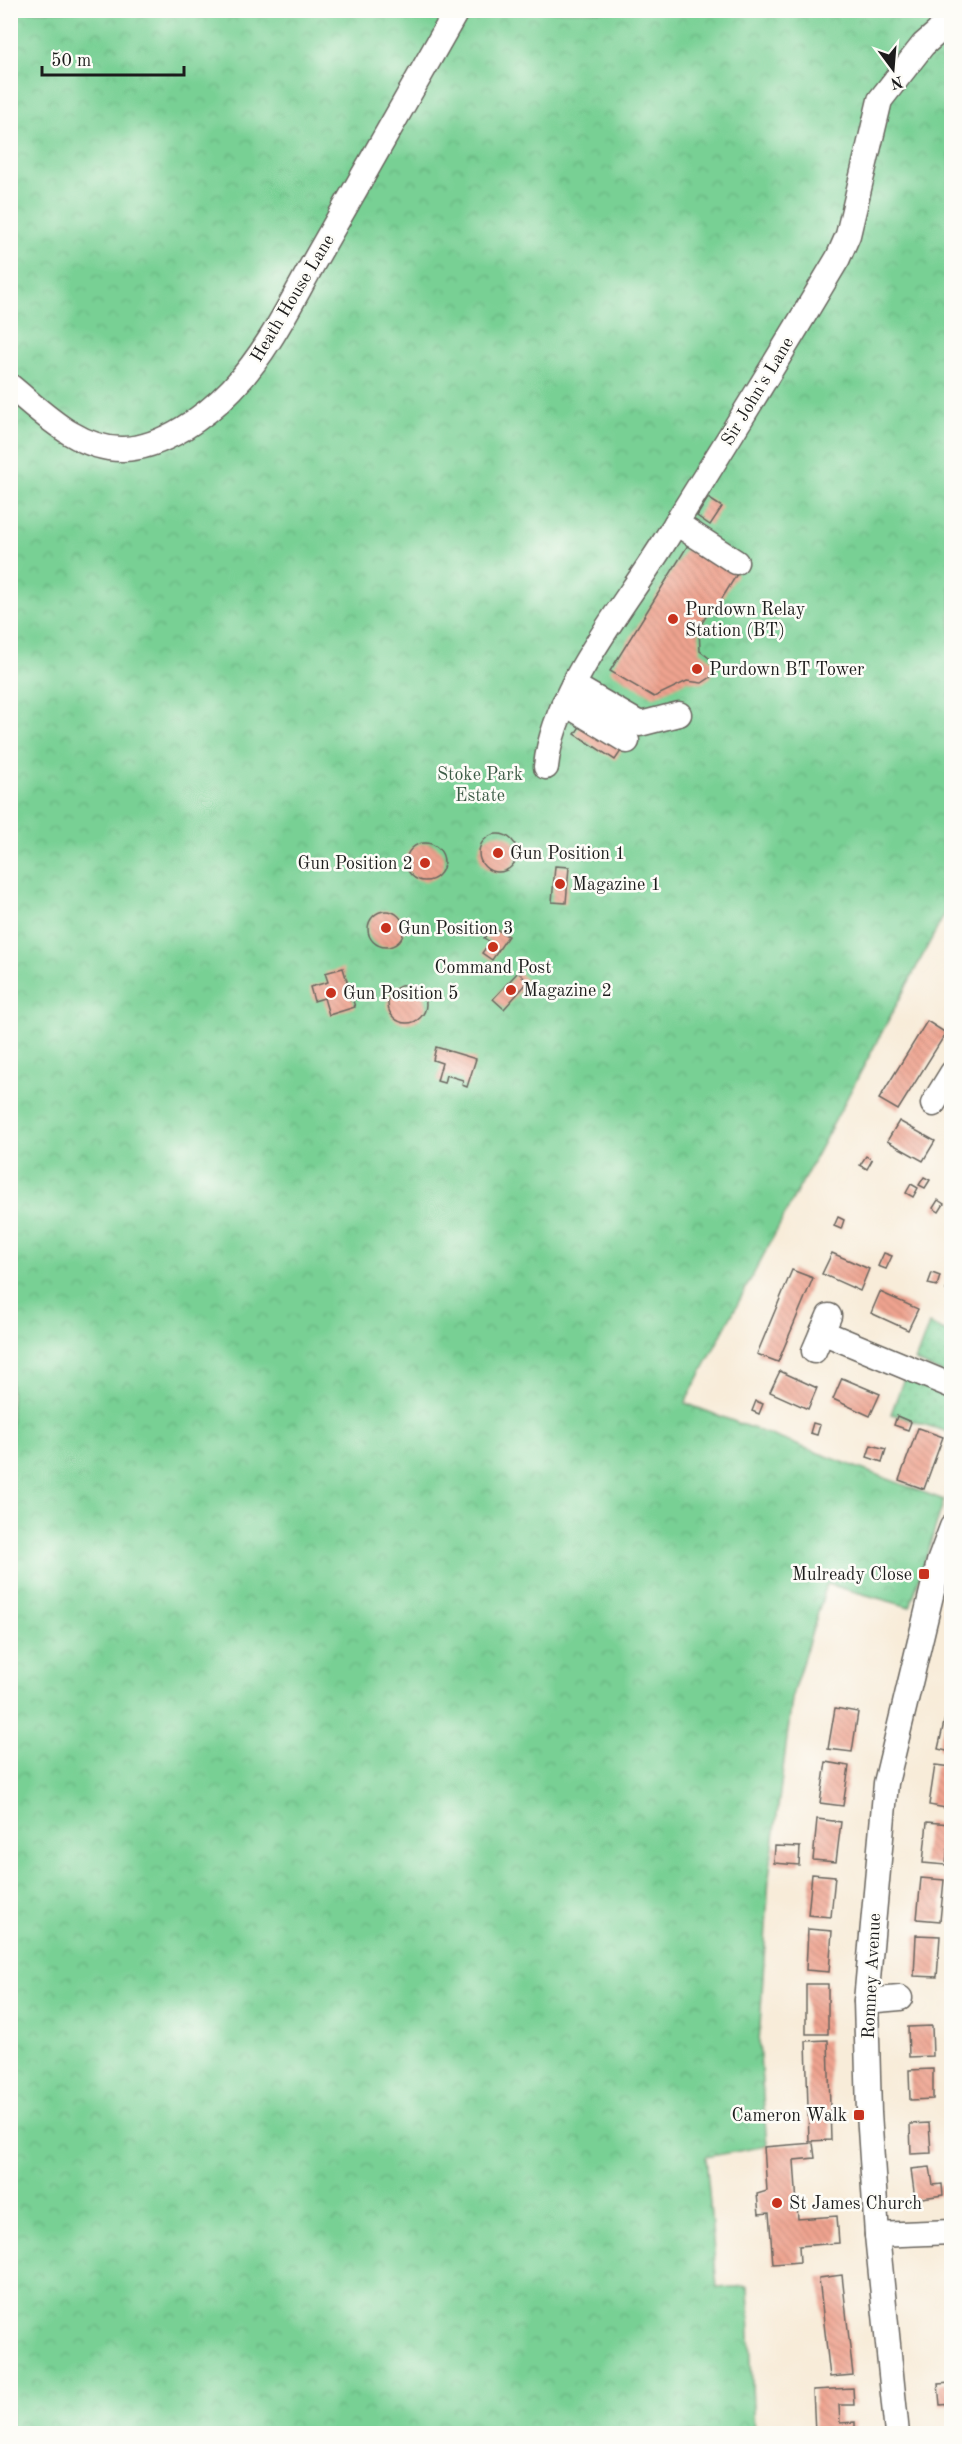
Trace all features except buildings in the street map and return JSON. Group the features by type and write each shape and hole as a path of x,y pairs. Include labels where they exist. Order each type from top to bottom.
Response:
{"street":[{"name":"Heath House Lane","path":"10,386 71,434 104,447 121,449 159,440 189,424 219,401 252,365 276,328 457,10"},
{"name":"Sir John's Lane","path":"546,767 548,741 568,694 676,523 840,252 848,235 880,100 923,45 939,31 950,10"},
{"path":"676,523 736,561"},
{"path":"568,694 640,724 679,714"},
{"path":"568,694 627,741"},
{"path":"822,1333 951,1386"},
{"name":"Romney Avenue","path":"897,2433 877,2235 869,2113 866,2001 886,1784 947,1555 951,1527"},
{"path":"866,2001 900,1998"},
{"path":"877,2235 951,2232"}],"green space":[{"name":"Stoke Park Estate","path":"11,11 951,11 951,902 685,1403 944,1500 910,1607 827,1584 793,1692 769,1877 759,2043 767,2146 706,2157 717,2288 748,2286 754,2433 11,2434"},
{"path":"929,1324 951,1334 951,1377 915,1361"},
{"path":"904,1378 951,1397 951,1433 891,1414"}],"place":[{"name":"Purdown Relay Station (BT)","path":"673,619"},
{"name":"Purdown BT Tower","path":"697,669"},
{"name":"Gun Position 1","path":"498,853"},
{"name":"Gun Position 2","path":"425,863"},
{"name":"Magazine 1","path":"560,884"},
{"name":"Gun Position 3","path":"386,928"},
{"name":"Command Post","path":"493,947"},
{"name":"Magazine 2","path":"511,990"},
{"name":"Gun Position 5","path":"331,993"},
{"name":"Mulready Close","path":"924,1574"},
{"name":"Cameron Walk","path":"859,2115"},
{"name":"St James Church","path":"777,2203"}]}
